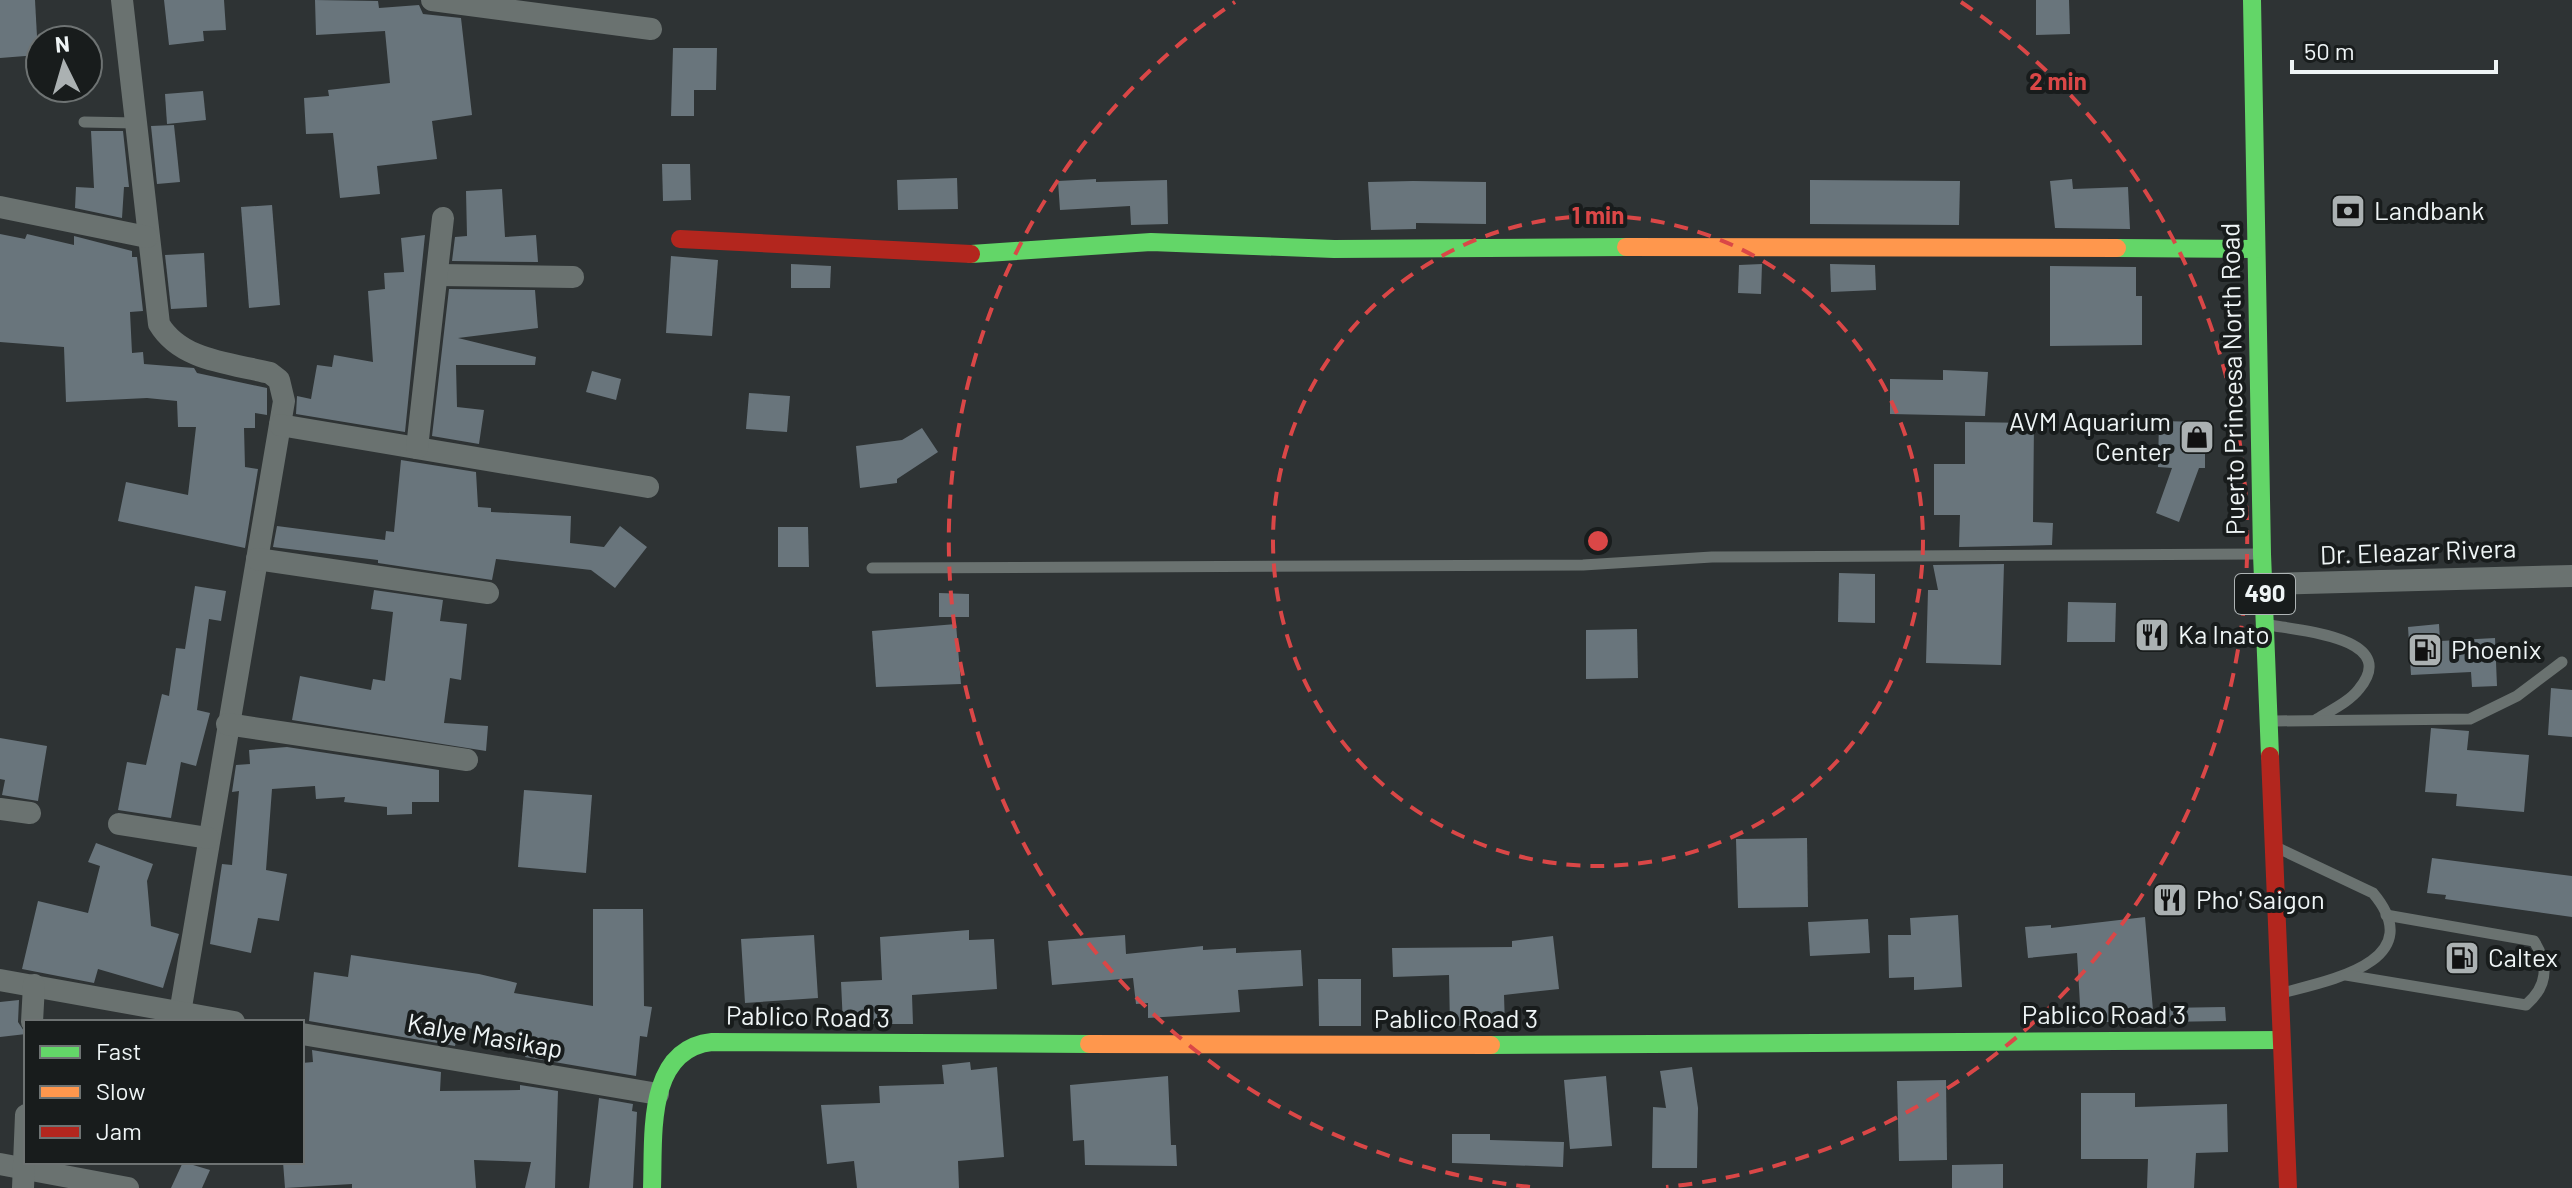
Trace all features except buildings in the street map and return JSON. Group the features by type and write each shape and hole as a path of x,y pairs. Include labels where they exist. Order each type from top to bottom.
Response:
{"street":[{"path":"122,0 159,324 169,342 188,353 270,373 283,389 280,425 180,1013"},
{"path":"432,0 651,29"},
{"name":"Puerto Princesa North Road","path":"2252,0 2262,554 2288,1188"},
{"path":"0,207 147,237"},
{"path":"417,448 443,218"},
{"path":"680,239 989,255 1151,242 1334,249 1793,245 2256,249"},
{"path":"438,275 573,277"},
{"path":"280,425 648,487"},
{"path":"257,559 488,593"},
{"name":"Dr. Eleazar Rivera","path":"2265,584 2572,576"},
{"path":"227,724 467,760"},
{"path":"0,809 30,813"},
{"path":"119,824 208,838"},
{"path":"0,980 222,1020"},
{"path":"32,1020 34,985"},
{"name":"Kalye Masikap","path":"304,1034 658,1094"},
{"name":"Pablico Road 3","path":"658,1094 678,1054 692,1045 712,1042 1443,1045 2281,1040"},
{"path":"652,1188 658,1094"},
{"path":"23,1178 24,1157"},
{"path":"0,1164 23,1178 128,1188"}],"lane":[{"path":"84,122 136,123"},
{"path":"872,568 1054,569 1186,564 1583,565 1712,557 2262,554"},
{"path":"2266,625 2346,639 2361,650 2367,668 2360,688 2317,719"},
{"path":"2270,721 2470,719 2517,696 2562,662"},
{"path":"2274,846 2373,893 2386,915 2388,928 2382,951 2366,967 2280,994"},
{"path":"2346,975 2526,1005 2541,989 2545,965 2534,941 2386,915"}],"traffic: fast":[{"path":"2252,0 2262,554 2270,756"},
{"path":"971,254 1151,242 1334,249 1626,247"},
{"path":"2117,248 2256,249"},
{"path":"1491,1045 2281,1040"},
{"path":"652,1188 654,1122 658,1099 664,1078 675,1061 690,1048 712,1042 1089,1044"}],"traffic: slow":[{"path":"1626,247 2117,248"},
{"path":"1089,1044 1491,1045"}],"traffic: jam":[{"path":"680,239 971,254"},
{"path":"2270,756 2288,1188"}],"place":[{"name":"Landbank","path":"2348,211"},
{"name":"AVM Aquarium Center","path":"2197,437"},
{"name":"Ka Inato","path":"2152,635"},
{"name":"Phoenix","path":"2425,650"},
{"name":"Pho' Saigon","path":"2170,900"},
{"name":"Caltex","path":"2462,958"}]}
